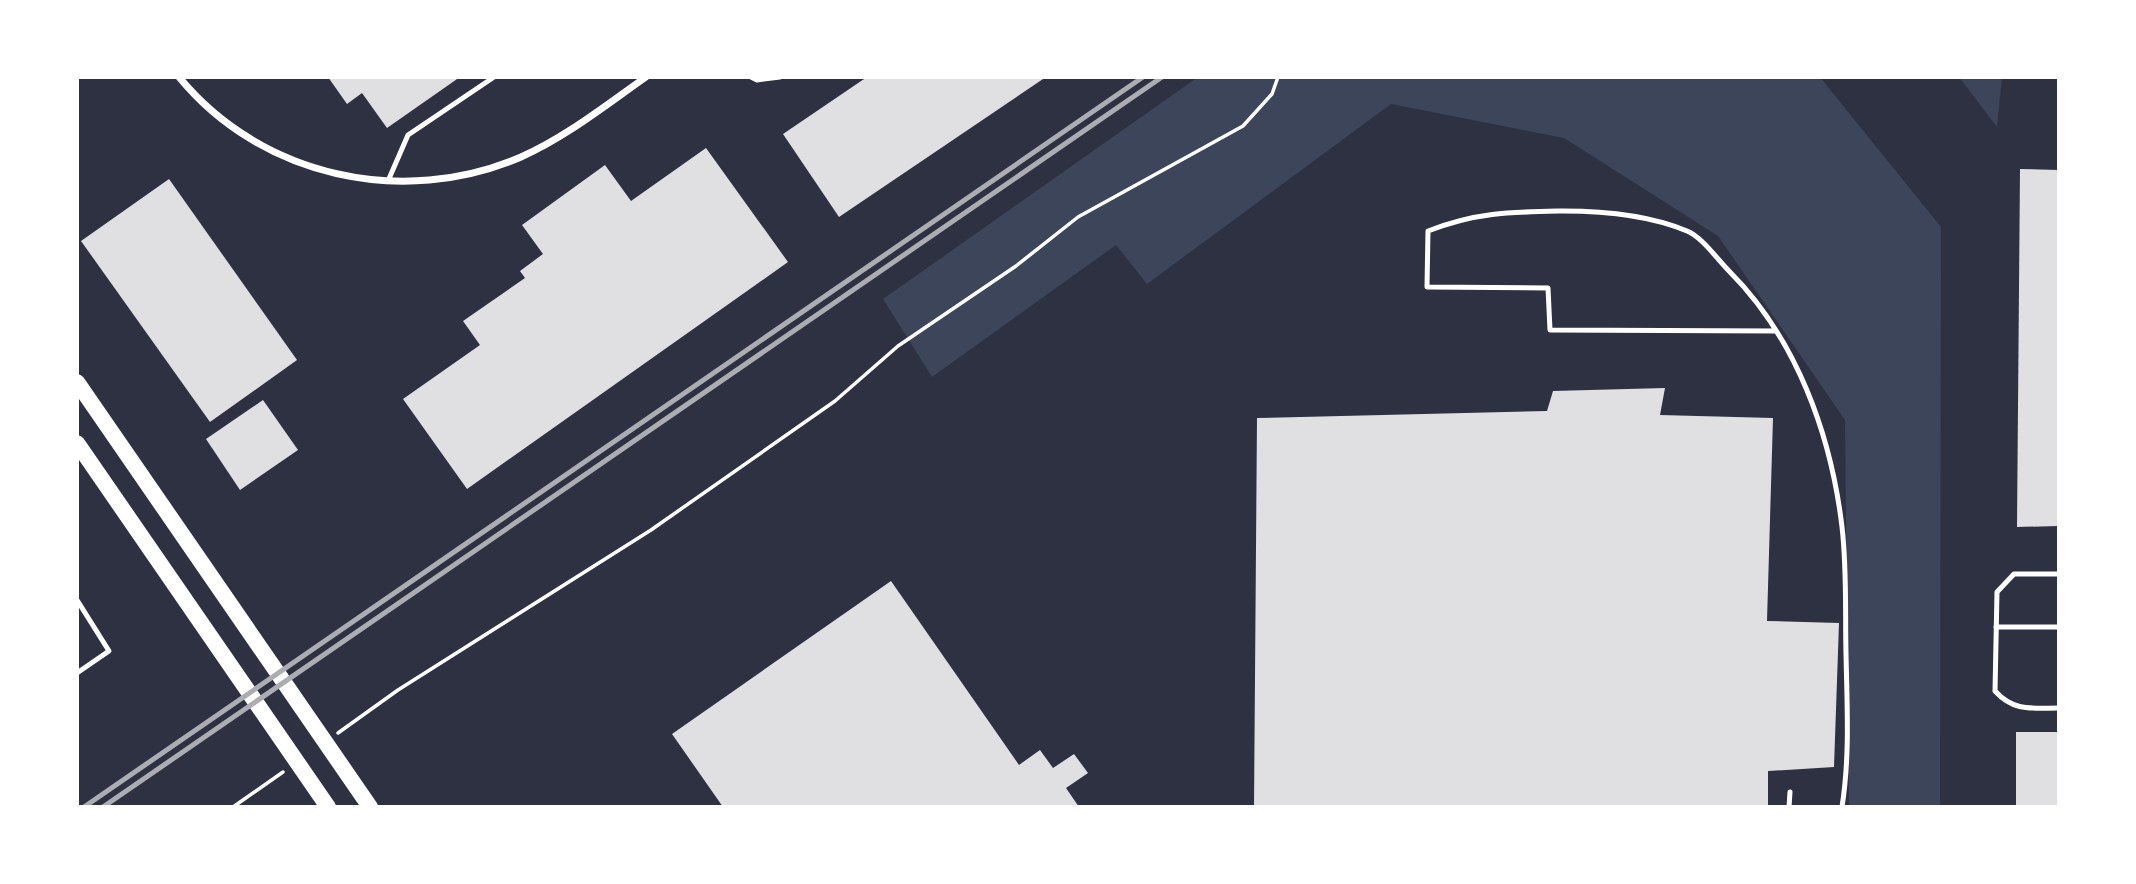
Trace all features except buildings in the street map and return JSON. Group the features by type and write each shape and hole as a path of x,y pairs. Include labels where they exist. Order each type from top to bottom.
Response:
{"main road":[{"path":"77,382 370,807"},
{"path":"77,443 326,805"}],"street":[{"path":"179,77 210,110 240,132 277,153 340,176 388,181 441,179 481,171 520,157 557,138 646,77"}],"lane":[{"path":"388,181 408,135 494,77"},
{"path":"751,77 757,80 780,77"},
{"path":"1776,331 1550,330 1548,288 1427,287 1428,231 1465,217 1515,212 1594,211 1623,214 1690,231 1741,282 1776,331 1806,386 1831,462 1843,528 1847,746 1842,807"},
{"path":"2059,575 2014,574 1997,592 1995,691 2006,704 2026,708 2059,708"},
{"path":"77,600 108,651 77,673"},
{"path":"1996,627 2059,628"},
{"path":"1789,807 1790,792"}],"path":[{"path":"330,738 398,690 651,530 835,401 898,346 1016,266 1078,217 1243,126 1272,94 1278,77"},
{"path":"233,807 285,771"}],"shaded area":[{"path":"1198,77 1820,77 1941,227 1940,807 1849,807 1845,420 1718,236 1564,138 1391,104 1147,284 1116,245 932,377 883,299"},
{"path":"1959,77 2002,77 1997,127"}],"railway":[{"path":"84,807 1143,77"},
{"path":"103,807 1162,77"}]}
